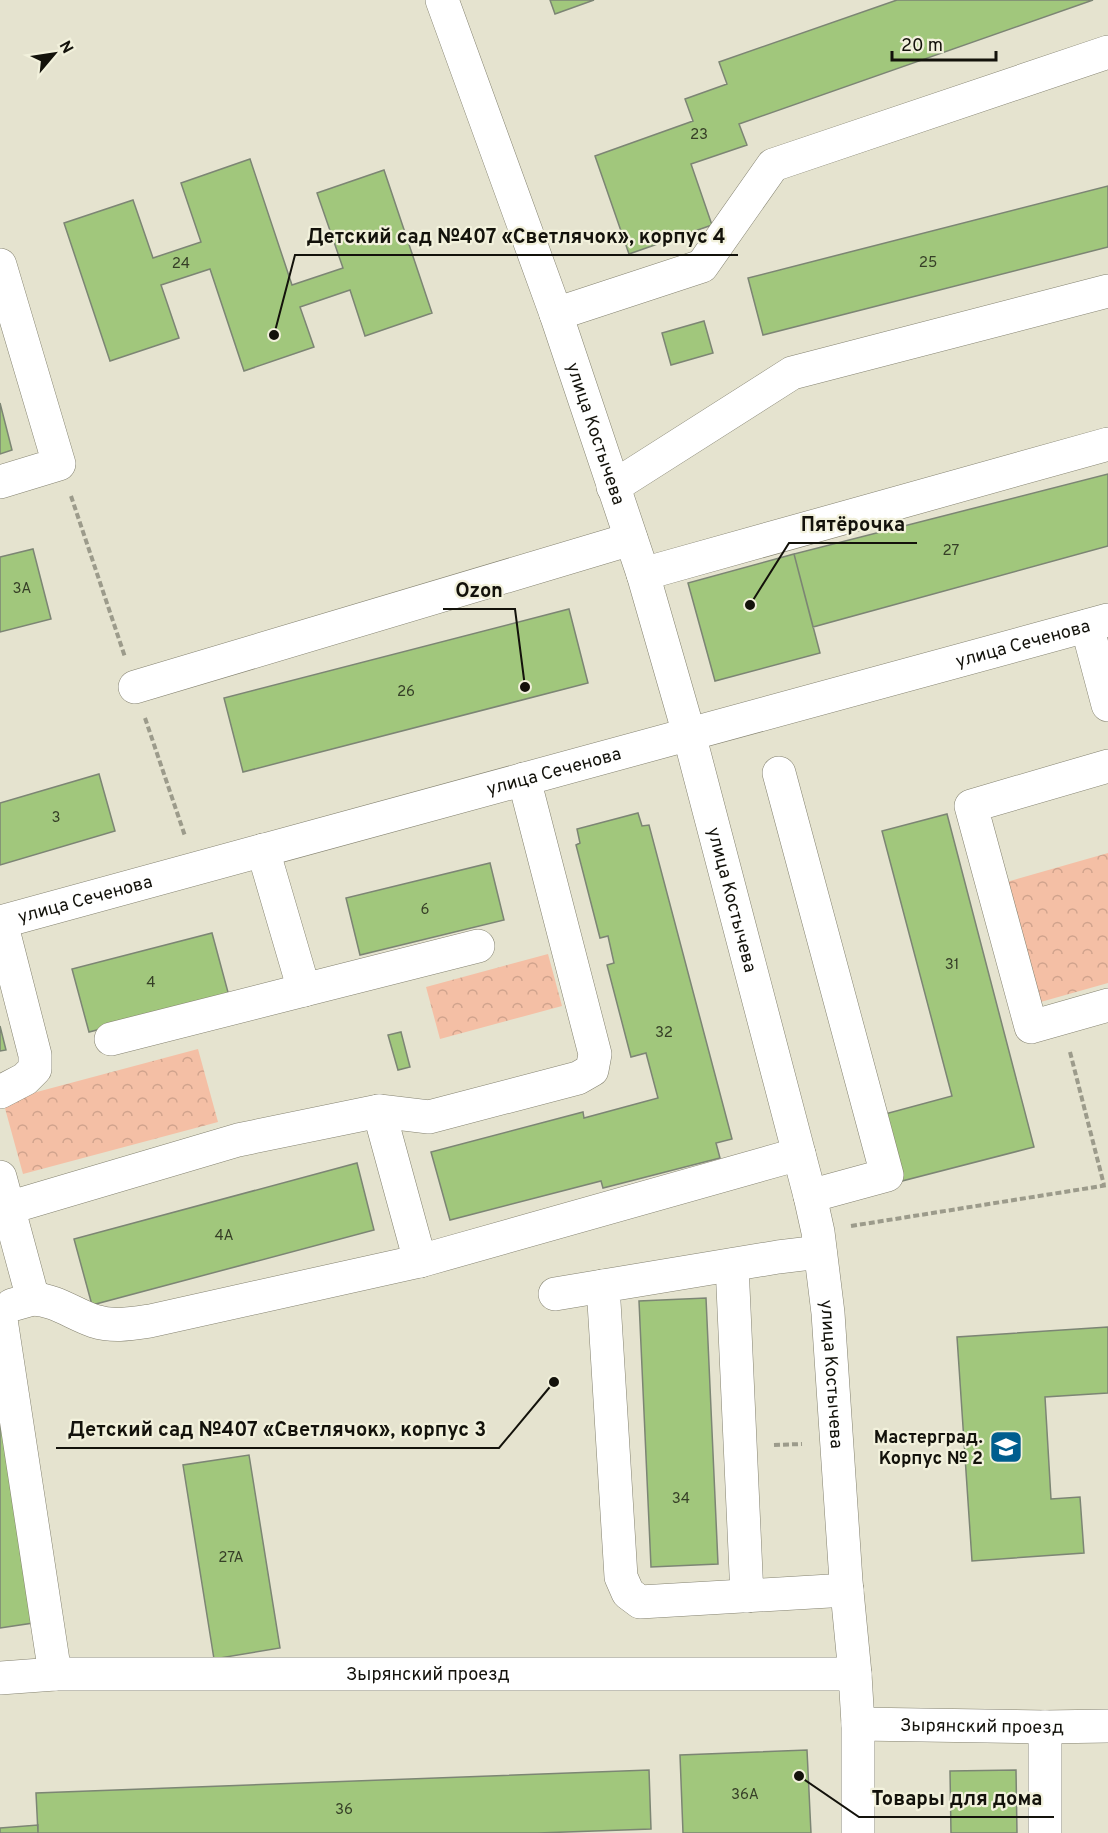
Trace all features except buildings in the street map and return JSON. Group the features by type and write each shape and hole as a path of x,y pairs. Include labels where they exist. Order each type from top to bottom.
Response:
{"street":[{"name":"улица Костычева","path":"442,0 556,314 643,573 689,734 810,1196 819,1242 828,1313 858,1724 858,1833"},
{"path":"556,314 702,266 773,165 1108,52"},
{"path":"0,264 59,464 0,482"},
{"path":"613,487 792,373 1108,291"},
{"path":"643,573 1108,444"},
{"path":"135,687 631,539"},
{"path":"1097,623 1108,705"},
{"name":"улица Сеченова","path":"0,922 1097,623"},
{"path":"1108,766 971,806 1031,1027 1108,1005"},
{"path":"779,773 888,1174 810,1196"},
{"path":"8,1208 238,1140 379,1111 429,1117 578,1078 592,1070 595,1054 524,779"},
{"path":"263,850 304,990"},
{"path":"0,922 35,1055 35,1069 25,1079 0,1092"},
{"path":"111,1039 478,946"},
{"path":"379,1111 420,1262"},
{"path":"56,1674 0,1311 33,1299 42,1299 94,1321 117,1326 150,1321 420,1262 799,1154"},
{"path":"0,1177 33,1299"},
{"path":"555,1294 732,1265 819,1242"},
{"path":"732,1265 747,1596"},
{"path":"603,1286 621,1577 628,1593 640,1602 847,1590"},
{"name":"Зырянский проезд","path":"0,1678 56,1674 855,1674"},
{"name":"Зырянский проезд","path":"858,1724 1108,1726"},
{"path":"1045,1727 1046,1833"}],"path":[{"path":"819,1242 1106,1185 1062,1019"}],"green space":[{"path":"1108,853 1108,983 1037,1003 1003,883"},
{"path":"548,954 562,1006 440,1039 426,987"},
{"path":"198,1049 218,1122 23,1174 3,1101"}],"place":[{"name":"Детский сад №407 «Светлячок», корпус 4","path":"274,335"},
{"name":"Пятёрочка","path":"750,605"},
{"name":"Ozon","path":"525,687"},
{"name":"Детский сад №407 «Светлячок», корпус 3","path":"554,1382"},
{"name":"Мастерград. Корпус № 2","path":"1006,1447"},
{"name":"Товары для дома","path":"799,1776"}]}
